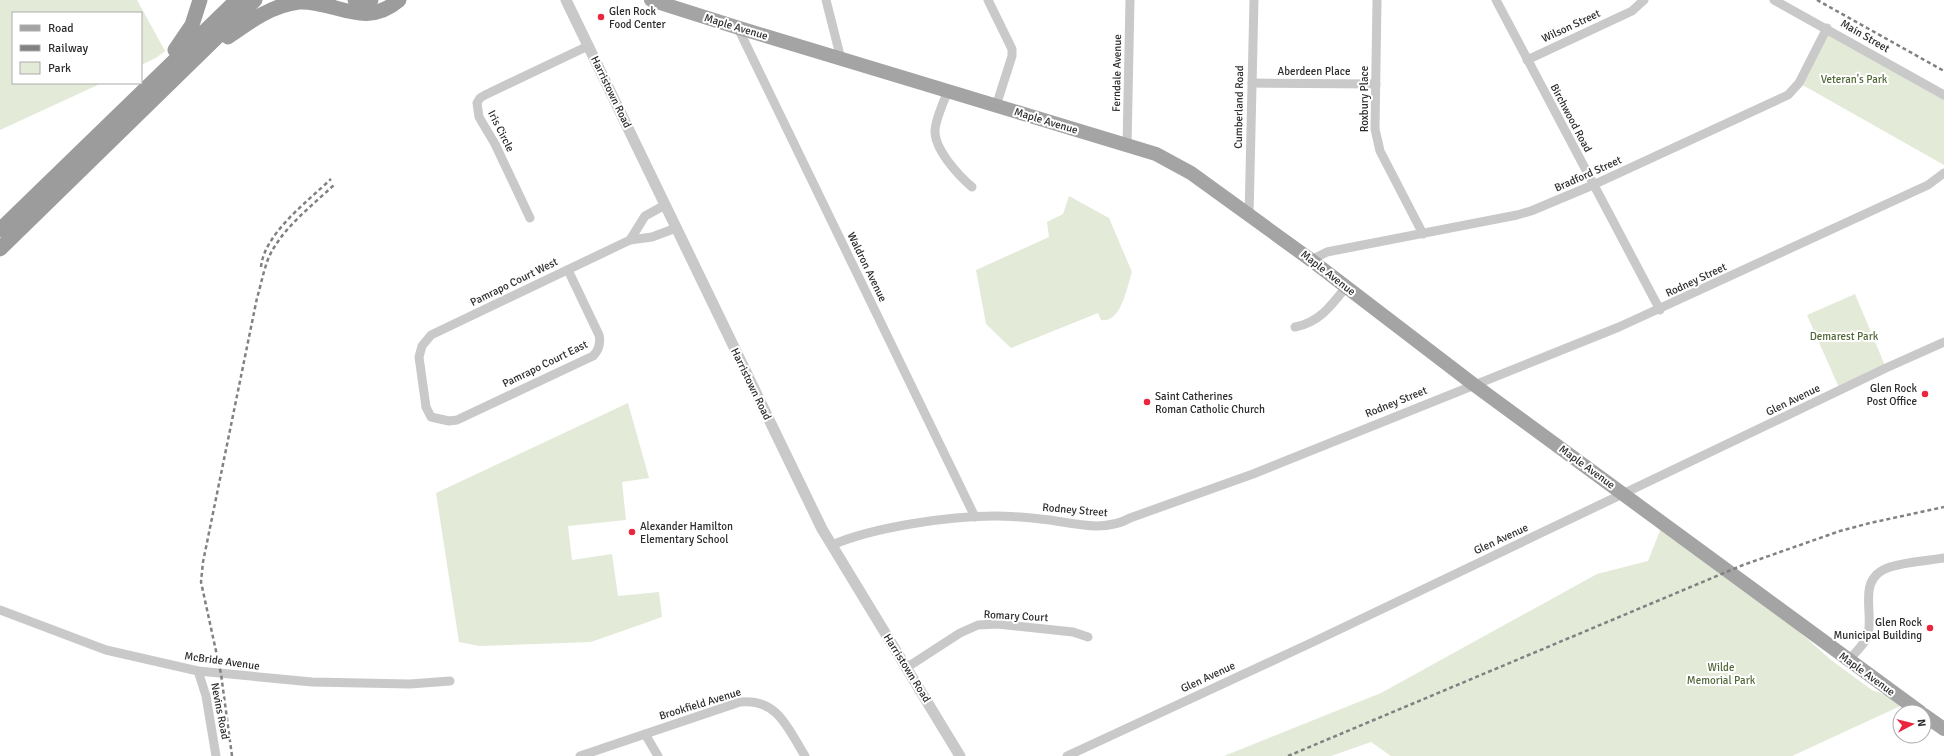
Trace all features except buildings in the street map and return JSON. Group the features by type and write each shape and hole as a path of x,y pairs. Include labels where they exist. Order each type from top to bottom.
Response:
{"highway":[{"path":"100,133 177,48 192,25 200,0"},
{"path":"0,230 237,0"},
{"path":"0,249 255,0"},
{"path":"355,0 372,0"},
{"path":"158,95 228,37 257,18 279,7 289,4 309,2 348,12 371,13 382,10 398,0"}],"main road":[{"name":"Maple Avenue","path":"651,0 738,28 1156,154 1191,173 1311,260 1473,384 1738,577 1848,661 1909,704"},
{"path":"1932,721 1944,729"}],"street":[{"name":"Harristown Road","path":"566,0 802,490 832,545 960,756"},
{"path":"826,0 841,59"},
{"path":"988,0 1012,49 1012,56 996,106"},
{"name":"Ferndale Avenue","path":"1128,146 1130,0"},
{"name":"Cumberland Road","path":"1249,216 1254,0"},
{"name":"Roxbury Place","path":"1377,0 1376,140 1380,151 1423,234"},
{"name":"Birchwood Road","path":"1496,0 1660,310"},
{"name":"Wilson Street","path":"1527,60 1632,11 1644,0"},
{"name":"Main Street","path":"1774,0 1827,28 1944,95"},
{"name":"Waldron Avenue","path":"738,28 975,517"},
{"name":"Bradford Street","path":"1311,260 1327,252 1423,234 1531,211 1593,185 1788,95 1799,84 1827,28"},
{"name":"Iris Circle","path":"530,218 495,144 479,117 477,103 480,98 485,95 588,46"},
{"name":"Aberdeen Place","path":"1252,83 1376,84"},
{"path":"948,92 937,122 936,136 943,154 959,176 972,187"},
{"name":"Rodney Street","path":"832,545 889,529 944,519 975,517 1025,517 1100,526 1122,523 1130,518 1253,474 1473,384 1660,310 1928,185 1944,173"},
{"path":"630,240 645,216 665,205"},
{"path":"630,240 652,237 676,228"},
{"name":"Pamrapo Court West","path":"426,407 419,357 422,346 431,335 630,240"},
{"name":"Pamrapo Court East","path":"426,407 431,417 436,419 457,420 593,356 600,346 600,335 568,270"},
{"path":"1295,327 1318,318 1327,311 1346,287"},
{"name":"Glen Avenue","path":"1067,756 1313,642 1944,342"},
{"path":"1848,661 1864,642 1868,634 1868,596 1870,586 1876,576 1890,567 1944,558"},
{"name":"McBride Avenue","path":"0,610 106,650 198,671 312,682 410,684 450,681"},
{"name":"Romary Court","path":"906,668 960,633 978,625 998,624 1073,632 1088,637"},
{"name":"Nevins Road","path":"198,671 206,696 216,756"},
{"name":"Brookfield Avenue","path":"580,756 740,702 757,702 773,709 779,715 805,756"},
{"path":"645,734 658,756"}],"green space":[{"path":"0,0 137,0 165,51 156,58 142,65 142,12 12,12 12,84 100,84 0,130"},
{"name":"Veteran's Park","path":"1827,28 1944,95 1944,165 1799,83"},
{"path":"1069,196 1109,218 1132,272 1122,303 1114,316 1108,320 1101,320 1098,313 1011,348 986,324 976,270 1049,237 1047,222 1063,214"},
{"name":"Demarest Park","path":"1855,294 1886,368 1840,390 1807,315"},
{"path":"628,403 649,478 622,482 626,520 568,526 572,560 612,554 618,596 659,592 662,617 591,642 479,646 459,642 436,493"},
{"name":"Wilde Memorial Park","path":"1663,523 1738,577 1831,660 1872,690 1907,703 1892,704 1892,710 1792,756 1391,756 1371,742 1331,756 1224,756 1381,693 1597,574 1648,561"}],"railway":[{"path":"1817,0 1944,71"},
{"path":"261,267 264,255 278,230 331,179"},
{"path":"232,756 221,674 201,582 203,562 257,298 266,264 281,237 303,213 335,184"},
{"path":"1288,756 1743,565 1840,531 1944,507"}],"place":[{"name":"Glen Rock Food Center","path":"601,17"},
{"name":"Glen Rock Post Office","path":"1925,394"},
{"name":"Saint Catherines Roman Catholic Church","path":"1147,402"},
{"name":"Alexander Hamilton Elementary School","path":"632,532"},
{"name":"Glen Rock Municipal Building","path":"1930,628"}]}
